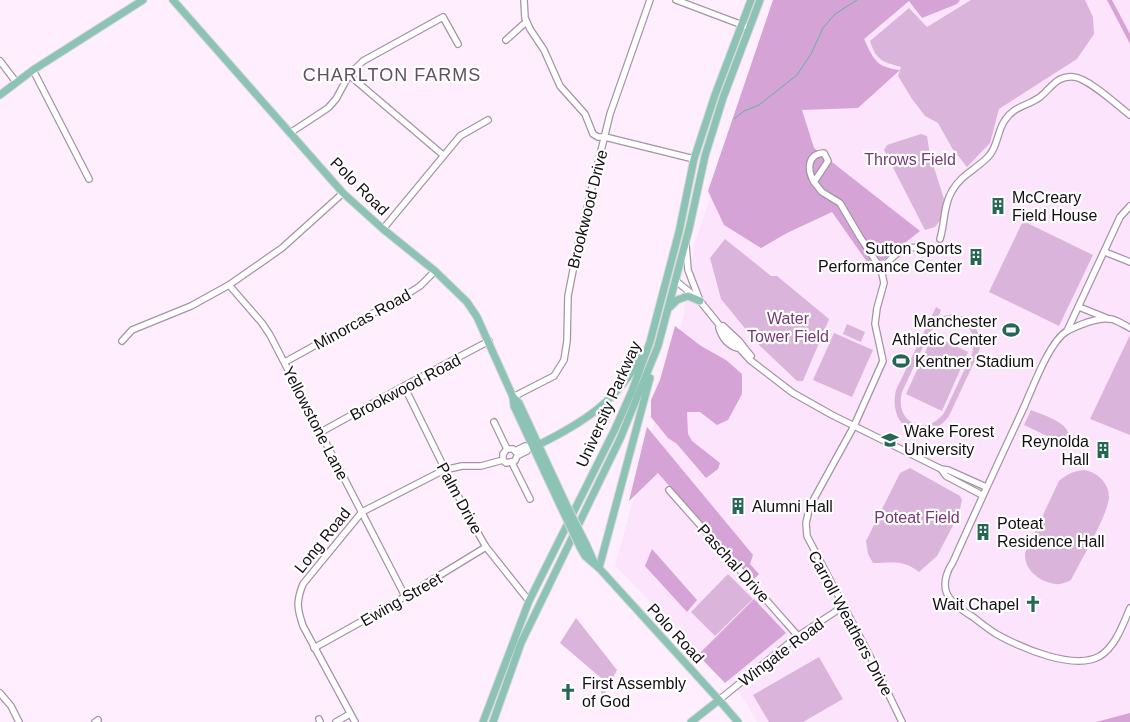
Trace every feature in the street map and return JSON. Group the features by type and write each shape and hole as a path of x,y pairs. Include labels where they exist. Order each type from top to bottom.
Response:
{"main road":[{"path":"0,95 33,70 143,0"},
{"name":"Polo Road","path":"172,0 343,193 467,302 489,341 513,397 519,403 536,455 562,503"},
{"name":"University Parkway","path":"493,722 521,643 620,439 658,346 686,241 705,156 746,27 751,0"},
{"name":"University Parkway","path":"483,722 529,601 632,391 656,322 694,159 715,95 760,0"},
{"path":"674,251 677,256 672,275 676,281"},
{"path":"669,309 677,300 682,298 692,297 700,301"},
{"path":"533,446 582,422 614,394 638,361 656,322"},
{"path":"599,568 658,346"},
{"name":"Polo Road","path":"533,446 583,546 594,562 738,722"},
{"path":"690,722 719,700"}],"street":[{"path":"524,0 526,22 544,50 560,86 586,114 591,132 598,137 605,137 694,159"},
{"name":"Brookwood Drive","path":"513,397 554,376 564,360 567,348 569,286 578,244 610,114 650,0"},
{"path":"676,0 746,27"},
{"path":"290,133 328,108 336,99 349,75 363,61 443,17 458,44"},
{"path":"506,40 526,22"},
{"path":"0,61 16,82"},
{"path":"33,70 89,179"},
{"path":"349,75 443,155"},
{"path":"940,239 944,227 946,206 954,188 968,172 990,155 1003,123 1010,113 1040,96 1057,80 1071,77 1083,80 1130,116"},
{"path":"383,228 460,136 488,120"},
{"path":"814,182 828,161 824,153 816,155 810,162 809,172 814,182 822,192 840,203 881,269 884,283 875,324 883,363 854,426"},
{"path":"122,341 132,330 190,306 229,285 282,248 343,193"},
{"path":"1067,331 1120,217 1130,206"},
{"path":"686,241 688,270 700,301"},
{"path":"881,269 897,253 907,247 931,248"},
{"path":"1105,252 1130,262"},
{"name":"Minorcas Road","path":"285,362 406,295 420,286 435,272"},
{"path":"676,281 700,301 739,348 750,360 756,363"},
{"name":"Yellowstone Lane","path":"229,285 262,323 285,362 405,596"},
{"path":"1079,307 1130,328"},
{"path":"1111,319 1086,323 1067,331 1056,341 982,495 946,576 946,590 953,602 991,631 1031,650 1070,660 1084,661 1101,655 1110,647 1130,608"},
{"path":"718,324 725,327 756,363 788,390 854,426 941,469 948,470 986,487"},
{"name":"Brookwood Road","path":"321,432 489,341"},
{"name":"Palm Drive","path":"404,386 444,470 486,547 529,601"},
{"path":"494,422 507,449"},
{"name":"Carroll Weathers Drive","path":"854,426 810,506 806,523 809,542 874,664 902,722"},
{"path":"516,454 527,451 533,446"},
{"path":"507,449 512,449 516,454 516,461 506,463 503,460 502,454 507,449"},
{"name":"Long Road","path":"355,722 303,626 298,609 298,598 303,584 362,512 444,470 462,466 481,466 503,460"},
{"path":"512,463 530,499"},
{"path":"941,469 946,476 982,495"},
{"name":"Paschal Drive","path":"669,490 798,636"},
{"name":"Ewing Street","path":"314,648 486,547"},
{"name":"Wingate Road","path":"719,700 798,636 844,606"},
{"path":"0,693 19,722"},
{"path":"336,722 350,714"}],"shaded area":[{"path":"773,0 960,0 957,4 922,18 909,1 864,39 877,61 886,67 900,70 858,108 802,110 814,148 920,231 872,269 832,212 787,233 761,248 724,225 708,191"},
{"name":"Wake Forest University","path":"776,0 1130,0 1130,722 757,722 741,694 615,566 684,314 694,246"},
{"path":"1107,0 1112,0 1130,34 1130,44"},
{"path":"675,326 701,346 726,360 742,374 742,394 728,420 717,425 700,412 687,412 688,434 692,441 720,463 718,469 706,478 651,417 651,400 660,380"},
{"path":"647,427 753,555 750,564 759,574 752,581 658,473 629,501"},
{"path":"652,549 697,600 687,612 645,566"},
{"path":"754,599 786,633 725,683 698,655"},
{"path":"1130,713 1130,722 1096,722"}],"green space":[{"path":"971,0 1085,0 1093,17 1094,34 1077,59 999,109 990,143 967,167 952,148 938,123 925,116 912,99 898,76 901,67 889,64 877,56 870,41 909,8 927,27"},
{"name":"Throws Field","path":"921,134 927,136 930,155 944,199 941,219 935,227 925,230 884,150 887,145"},
{"path":"1023,221 1093,255 1059,326 989,292"},
{"name":"Water Tower Field","path":"725,239 771,276 777,276 829,319 803,381 797,381 757,343 721,299 710,258"},
{"path":"936,307 941,310 938,317 953,314 964,317 973,324 979,334 980,348 949,416 939,426 929,431 919,432 910,430 902,424 897,415 895,404 896,390","holes":["953,319 968,328 973,336 972,354 944,413 936,421 928,424 920,425 913,423 903,411 901,403 902,392 930,332 939,322"]},
{"path":"847,324 865,332 861,342 843,334"},
{"path":"834,333 873,350 852,397 813,380"},
{"path":"933,335 968,352 942,411 906,394"},
{"path":"1130,335 1130,435 1090,419"},
{"path":"1031,410 1060,423 1065,427 1069,437 1065,441 1060,442 1024,425"},
{"name":"Poteat Field","path":"910,468 960,496 962,500 959,514 937,556 919,572 902,563 873,563 868,554 866,541 900,473"},
{"path":"1084,470 1098,476 1107,487 1109,497 1104,515 1071,580 1060,584 1050,583 1038,578 1030,570 1025,559 1025,553 1059,481 1071,473"},
{"path":"728,574 753,599 715,636 691,612"},
{"path":"576,618 617,670 602,699 600,677 560,643"},
{"path":"819,657 843,699 803,722 769,722 753,695"}],"waterway":[{"path":"734,119 744,111 759,105 797,75 811,54 823,28 835,14 857,0"}],"place":[{"name":"McCreary Field House","path":"998,206"},
{"name":"Sutton Sports Performance Center","path":"976,257"},
{"name":"Manchester Athletic Center","path":"1011,330"},
{"name":"Kentner Stadium","path":"901,361"},
{"name":"Wake Forest University","path":"890,440"},
{"name":"Reynolda Hall","path":"1103,450"},
{"name":"Alumni Hall","path":"738,506"},
{"name":"Poteat Residence Hall","path":"983,532"},
{"name":"Wait Chapel","path":"1033,604"},
{"name":"First Assembly of God","path":"568,692"}],"district":[{"name":"CHARLTON FARMS","path":"392,75"}]}
